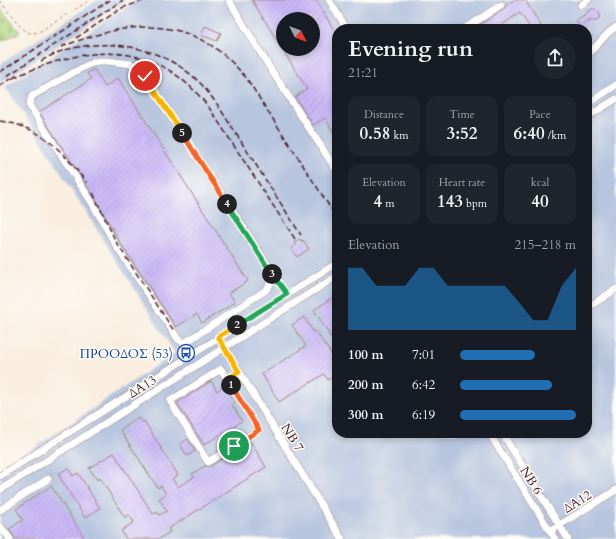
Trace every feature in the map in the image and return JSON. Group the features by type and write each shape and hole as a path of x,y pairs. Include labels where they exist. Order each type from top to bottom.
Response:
{"street":[{"path":"229,0 268,65 332,163"},
{"path":"329,0 343,24"},
{"path":"581,5 588,0"},
{"path":"472,24 501,5"},
{"path":"592,51 608,33 616,27"},
{"path":"271,272 271,283 266,290 186,342 182,342 178,339 163,317 29,105 32,96 87,65 98,61 132,64 139,69 150,83 271,272 287,294"},
{"path":"592,101 616,86"},
{"path":"592,114 616,99"},
{"name":"ΔΑ13","path":"0,476 332,266"},
{"name":"ΔΑ13","path":"0,490 332,279"},
{"path":"592,305 616,289"},
{"name":"ΝΒ 7","path":"218,337 342,539"},
{"path":"221,369 227,379 259,430 208,462 170,401 221,369"},
{"path":"227,379 239,372"},
{"name":"ΝΒ 6","path":"492,438 555,539"},
{"name":"ΝΒ 6","path":"505,438 568,539"},
{"path":"0,510 48,479"},
{"name":"ΔΑ12","path":"550,531 616,490"},
{"path":"0,526 10,539"}],"path":[{"path":"0,1 26,32 33,33 39,32 90,0"}],"shaded area":[{"path":"98,0 127,0 0,83 0,64"},
{"path":"137,0 616,0 616,539 0,539 0,471 175,353 36,133 5,87"}],"green space":[{"path":"0,8 20,32 0,42"}],"building":[{"path":"252,0 316,0 332,27 332,130 325,118 313,125 295,97 307,89 287,56 320,56 320,12 276,12 276,39"},
{"path":"514,0 525,0 540,24 528,24 520,13 503,24 481,24 504,9 506,5"},
{"path":"595,9 600,15 599,19 596,21 589,21 584,24 578,24 576,21 586,15 588,11"},
{"path":"205,26 221,33 217,41 201,35"},
{"path":"94,69 105,87 118,78 248,281 229,293 235,302 202,323 197,314 176,327 121,244 95,198 39,112 91,79 87,73"},
{"path":"300,239 302,242 303,240 309,249 297,257 291,248 296,245 294,242"},
{"path":"332,298 332,339 314,310"},
{"path":"304,317 314,333 316,331 332,355 332,377 328,380 324,374 279,402 262,374 306,346 292,325"},
{"path":"211,381 217,391 224,386 235,403 232,405 242,421 204,445 177,403"},
{"path":"139,418 142,422 144,421 178,475 172,479 178,487 194,477 192,474 205,466 211,466 250,441 266,467 168,529 170,532 159,539 126,539 121,531 134,522 129,515 125,518 100,478 97,480 89,468 114,453 153,514 157,512 159,515 167,511 159,499 166,494 161,486 158,488 120,430"},
{"path":"188,439 195,451 187,456 180,444"},
{"path":"68,468 73,476 78,473 100,508 85,518 58,474"},
{"path":"51,486 85,539 15,539 9,529 23,520 16,509"}],"railway":[{"path":"0,72 110,0"},
{"path":"7,76 123,0"},
{"path":"76,38 122,8 145,0"},
{"path":"61,47 113,31 138,27 161,28 184,32 206,42 227,58 247,79 332,210"},
{"path":"41,61 58,52 69,49 86,46 119,45 152,53 167,59 182,68 198,81 217,104 301,235"},
{"path":"13,78 67,58 94,54 119,54 143,59 167,69 189,86 210,109 295,239"},
{"path":"0,86 17,75"},
{"path":"0,121 15,124 28,129 50,142 60,151 87,183"},
{"path":"93,193 116,242 174,331"}],"place":[{"name":"ΠΡΟΟΔΟΣ (53)","path":"186,353"}],"route":[{"path":"145,76 271,272 287,294 218,337 239,372 227,379 259,430 234,446"}]}
